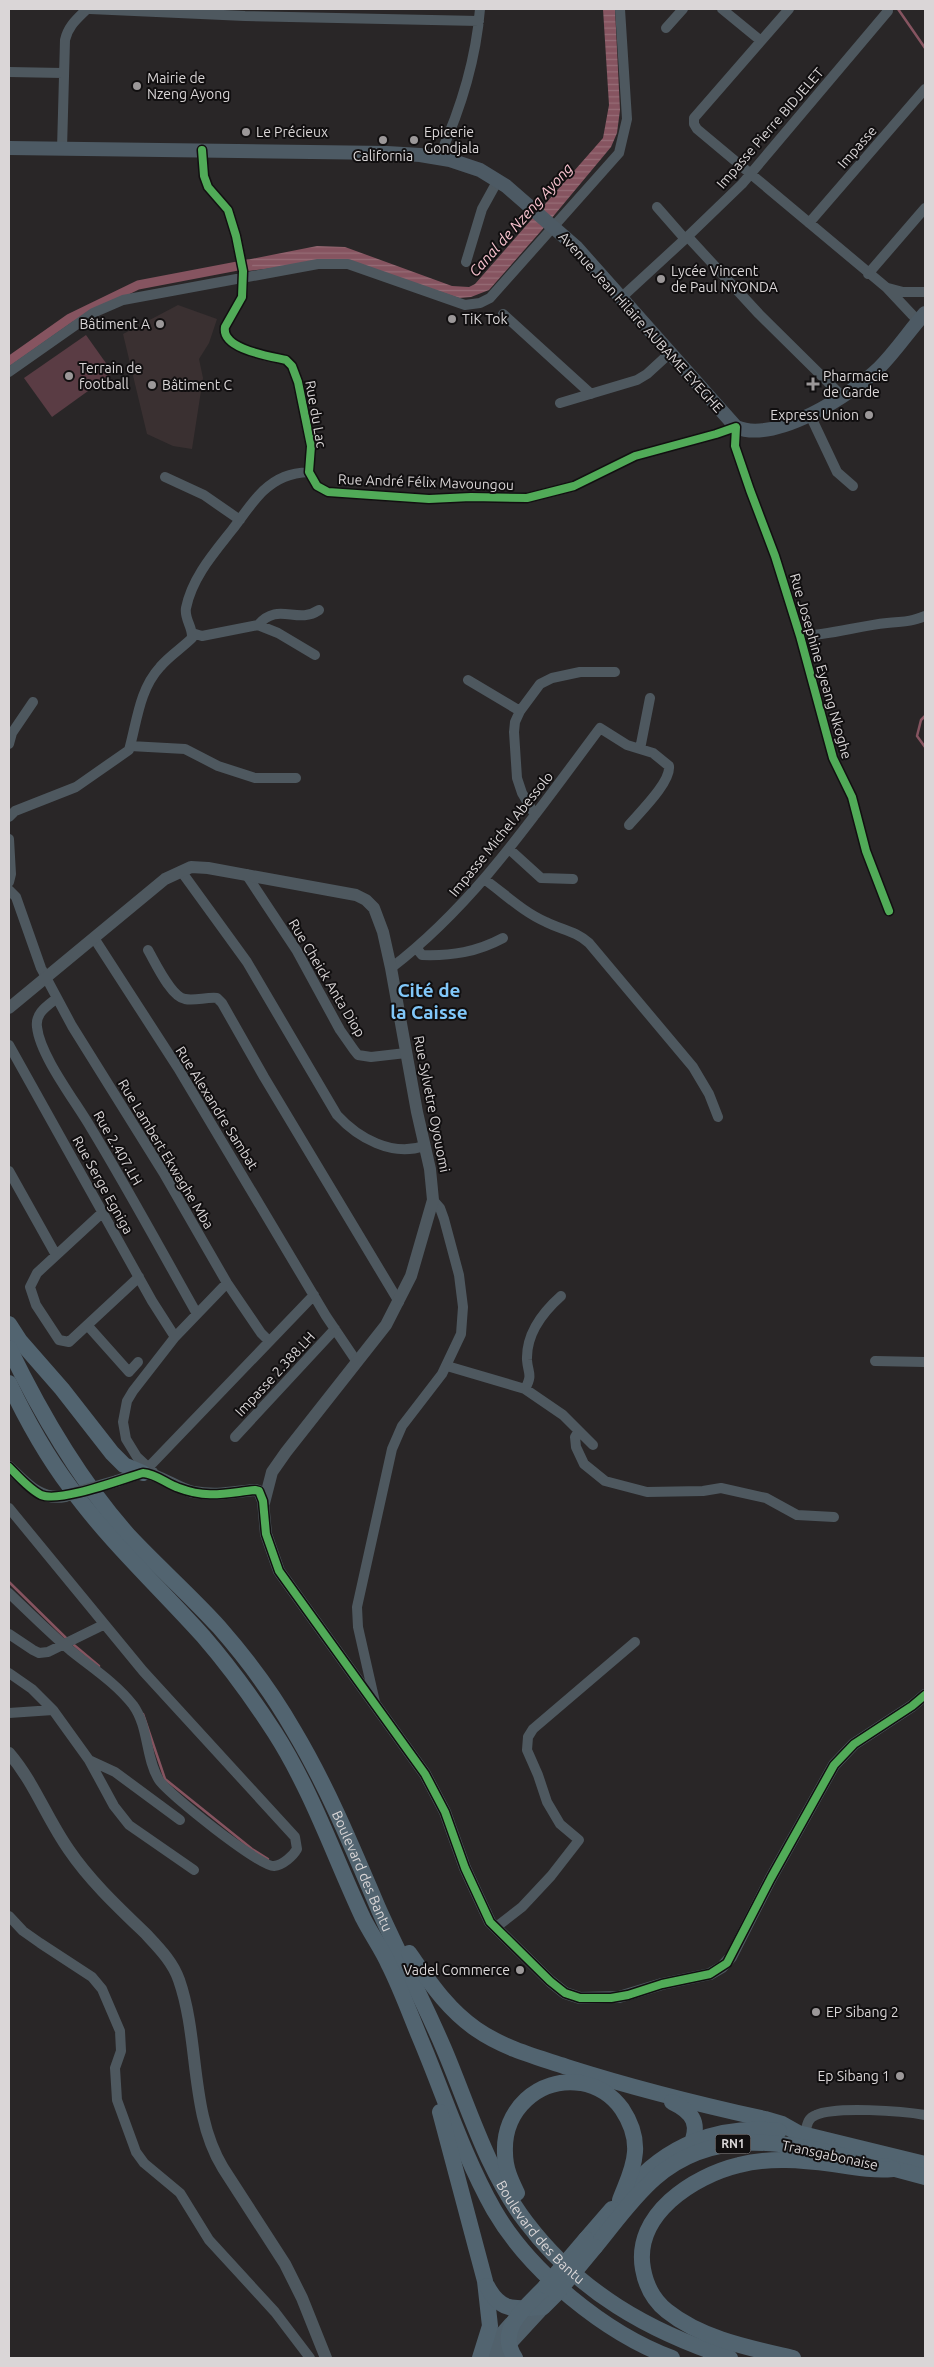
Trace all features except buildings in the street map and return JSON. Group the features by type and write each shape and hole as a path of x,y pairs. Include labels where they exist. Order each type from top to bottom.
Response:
{"highway":[{"path":"9,1324 20,1341 62,1389 118,1460 124,1465 149,1472"},
{"name":"Boulevard des Bantu","path":"9,1348 49,1424 87,1482 128,1534 223,1632 272,1696 308,1755 340,1818 393,1940 430,2016 478,2135 499,2181 526,2222 555,2255 598,2294 626,2314 671,2337 730,2358"},
{"name":"Boulevard des Bantu","path":"9,1383 35,1433 69,1487 125,1554 204,1638 252,1698 277,1735 306,1786 364,1919 382,1951 396,1982 444,2094 467,2158 502,2223 543,2271 568,2295 623,2334 672,2358"},
{"path":"117,1481 123,1472 118,1460"},
{"path":"393,1940 410,1954 430,1985 447,2004 476,2029 491,2038 539,2058 646,2092 765,2119 802,2133"},
{"path":"396,1982 406,2018 441,2116 485,2281 490,2326 480,2358"},
{"path":"555,2255 516,2192 504,2153 509,2127 519,2108 528,2098 546,2086 570,2082 597,2088 618,2104 631,2127 635,2150 633,2166 620,2200"},
{"path":"646,2092 679,2106 690,2115 696,2130 687,2152 665,2167 651,2179 647,2186"},
{"name":"Transgabonaise","path":"590,2243 620,2200 638,2178 655,2162 673,2150 693,2141 726,2131 744,2129 802,2133 925,2164"},
{"name":"Transgabonaise","path":"590,2243 665,2170 691,2154 741,2142 797,2145 925,2177"},
{"path":"793,2358 712,2335 694,2328 665,2310 654,2298 644,2276 642,2245 647,2230 665,2207 680,2193 712,2174 738,2165 783,2160 808,2161 878,2170 893,2168"},
{"name":"RN1","path":"543,2307 551,2290 590,2243"},
{"path":"485,2281 492,2294 501,2304 510,2308 543,2307"},
{"name":"RN1","path":"511,2324 526,2308 551,2290"},
{"path":"511,2324 512,2351"}],"main road":[{"path":"9,148 387,153 438,157 480,170 498,180"},
{"name":"Avenue Jean Hilaire AUBAME EYEGHE","path":"498,180 576,247 736,427"},
{"path":"736,427 744,430 768,429 810,415 843,396 878,369 922,317"},
{"name":"RN1","path":"496,2358 512,2351 543,2307"},
{"name":"RN1","path":"480,2358 511,2324"}],"street":[{"path":"62,149 67,31 88,9 212,15 479,21"},
{"path":"438,157 469,73 478,36 480,9"},
{"path":"9,372 81,320 111,304 140,295 243,274 318,264 342,263 448,300 473,304 490,298 552,225 609,166 621,147 627,119 620,9"},
{"path":"666,28 683,9"},
{"path":"722,9 761,42"},
{"path":"789,9 694,118 694,124 697,129 868,274 922,317"},
{"name":"Impasse Pierre BIDJELET","path":"622,297 751,174 888,11"},
{"path":"9,72 64,73"},
{"name":"Impasse","path":"809,223 925,89"},
{"path":"202,150 204,179 208,187 228,210 243,274"},
{"path":"466,262 482,209 498,180"},
{"path":"657,207 759,314 843,396"},
{"path":"868,274 925,208"},
{"name":"Rue du Lac","path":"243,274 242,294 239,304 224,330 226,337 230,342 286,360 292,366 298,382 311,446 309,472"},
{"path":"887,288 903,292 925,292"},
{"path":"503,314 591,394"},
{"path":"560,403 637,380 647,374 671,352"},
{"path":"810,415 837,472 853,486"},
{"name":"Rue André Félix Mavoungou","path":"309,472 317,486 328,492 429,498 477,497 518,500 567,488 634,456 736,427"},
{"name":"Rue Josephine Eyeang Nkoghe","path":"736,427 735,446 776,556 833,758 852,797 866,852 889,911"},
{"path":"9,814 76,787 125,753 130,746 134,720 152,676 192,638 185,614 193,586 202,570 252,501 274,481 286,475 309,472"},
{"path":"165,478 204,495 240,520"},
{"path":"258,625 262,619 274,613 306,616 319,610"},
{"path":"800,636 888,622 911,622 925,616"},
{"path":"192,633 202,636 258,625 278,633 315,655"},
{"path":"535,815 522,793 517,778 514,732 515,722 520,711 540,684 552,678 580,672 615,672"},
{"path":"468,680 520,711"},
{"path":"629,825 652,798 670,770 669,766 660,757 640,749 650,698"},
{"path":"9,744 12,733 32,702"},
{"name":"Impasse Michel Abessolo","path":"391,968 417,949 484,879 600,728 620,742 640,749"},
{"path":"130,746 185,749 218,766 255,778 296,778"},
{"path":"9,840 11,874 9,882"},
{"path":"508,849 534,874 541,878 573,879"},
{"name":"Rue Sylvetre Oyouomi","path":"9,1008 165,879 191,867 246,874 338,891 366,900 374,908 379,919 391,968 424,1146 430,1169 433,1200 417,1260 399,1302 382,1331 295,1439 272,1472"},
{"path":"181,871 247,962 337,1115 349,1129 381,1145 398,1150 424,1146"},
{"name":"Rue Cheick Anta Diop","path":"246,874 297,951 340,1030 358,1055 371,1057 406,1052"},
{"path":"484,879 521,908 546,923 571,931 589,943 694,1067 709,1094 718,1117"},
{"name":"Rue Lambert Ekwaghe Mba","path":"9,890 16,897 45,978 96,1066 163,1172 227,1283 261,1333 269,1341"},
{"name":"Rue Alexandre Sambat","path":"94,938 199,1102 222,1144 314,1294"},
{"path":"417,949 422,955 450,955 488,946 503,938"},
{"path":"148,950 179,997 192,1000 217,998 222,1003 264,1078 399,1302"},
{"name":"Rue 2.407.LH","path":"57,998 41,1011 37,1019 39,1037 57,1072 107,1155 196,1314"},
{"name":"Rue Serge Egniga","path":"9,1045 139,1277 175,1337"},
{"path":"9,1171 56,1254"},
{"path":"375,1706 358,1627 357,1607 392,1448 402,1426 447,1366 461,1334 462,1297 457,1265 440,1208 433,1200"},
{"path":"103,1212 37,1273 30,1287 36,1305 58,1340 69,1342 139,1277"},
{"path":"227,1283 175,1337 133,1391 124,1412 126,1439 149,1472 173,1486 191,1492 221,1496 243,1491 259,1491 264,1506 266,1534 279,1571 436,1792 482,1907 495,1928 565,1993 580,1998 620,1997 716,1972 731,1957 771,1878 834,1766 854,1744 912,1706 925,1695"},
{"path":"9,1467 40,1494 51,1497 65,1496 149,1472 314,1294 357,1362"},
{"path":"525,1389 531,1375 527,1360 535,1328 548,1308 561,1296"},
{"path":"88,1326 129,1372 138,1362"},
{"name":"Impasse 2.388.LH","path":"235,1437 335,1329"},
{"path":"875,1361 925,1362"},
{"path":"447,1366 525,1389 563,1416 593,1446"},
{"path":"578,1432 576,1447 584,1464 605,1481 647,1492 703,1491 721,1488 766,1498 797,1515 834,1517"},
{"path":"243,1491 261,1482 272,1472"},
{"path":"264,1506 272,1472"},
{"path":"9,1508 103,1625 191,1726 295,1837 297,1849 284,1862 273,1866 261,1863 242,1851 164,1788 152,1765 140,1718 133,1705 113,1684 64,1644 9,1593"},
{"path":"9,1634 39,1653 48,1652 103,1625"},
{"path":"495,1928 522,1907 551,1876 579,1840 560,1824 549,1806 527,1750 528,1737 533,1729 635,1642"},
{"path":"9,1673 32,1689 53,1710 89,1760 108,1798 130,1825 194,1870"},
{"path":"9,1713 53,1710"},
{"path":"9,1753 28,1778 69,1850 156,1945 176,1972 187,2011 203,2112 214,2152 285,2264 304,2303 326,2358"},
{"path":"89,1760 115,1772 180,1820"},
{"path":"9,1916 23,1931 92,1977 102,1989 120,2030 121,2052 115,2068 117,2100 136,2152 144,2163 180,2193 209,2240 275,2312 310,2358"},
{"path":"802,2133 808,2121 815,2115 828,2112 873,2111 925,2116"}],"shaded area":[{"path":"603,9 615,9 620,110 617,133 611,147 489,290 471,297 459,298 344,260 248,271 246,260 317,246 345,247 452,286 469,287 475,284 603,138 609,105"},
{"path":"178,305 217,319 209,343 199,359 203,378 192,449 173,446 147,434 123,334"},
{"name":"Terrain de football","path":"86,335 113,373 52,417 24,378"}],"waterway":[{"path":"898,9 925,48"},
{"name":"Canal de Nzeng Ayong","path":"9,361 70,318 138,285 248,264"},
{"path":"925,716 921,720 917,736 925,747"},
{"path":"9,1582 66,1638"},
{"path":"74,1645 99,1666"},
{"path":"143,1714 165,1779 252,1849 268,1859"}],"cycle path":[{"path":"202,150 204,176 208,187 228,210 236,236 243,271 242,297 225,327 226,335 230,341 238,346 258,354 286,360 292,366 298,382 311,446 309,472 317,486 328,492 429,499 471,497 527,498 574,486 635,456 736,427 735,446 775,556 800,636 833,758 852,797 866,851 889,911"},
{"path":"9,1467 32,1489 41,1495 50,1497 76,1493 143,1473 153,1475 179,1488 199,1493 217,1494 259,1491 263,1501 266,1534 279,1571 425,1774 445,1812 465,1868 490,1922 550,1981 565,1993 580,1998 611,1998 628,1995 662,1984 710,1974 727,1963 771,1878 834,1765 854,1744 912,1706 925,1695"}],"place":[{"name":"Mairie de Nzeng Ayong","path":"137,86"},
{"name":"Le Précieux","path":"246,132"},
{"name":"California","path":"383,140"},
{"name":"Epicerie Gondjala","path":"414,140"},
{"name":"Lycée Vincent de Paul NYONDA","path":"661,279"},
{"name":"TiK Tok","path":"452,319"},
{"name":"Bâtiment A","path":"160,324"},
{"name":"Terrain de football","path":"69,376"},
{"name":"Pharmacie de Garde","path":"813,384"},
{"name":"Bâtiment C","path":"152,385"},
{"name":"Express Union","path":"869,415"},
{"name":"Vadel Commerce","path":"520,1970"},
{"name":"EP Sibang 2","path":"816,2012"},
{"name":"Ep Sibang 1","path":"900,2076"}],"district":[{"name":"Cité de la Caisse","path":"429,1001"}]}
